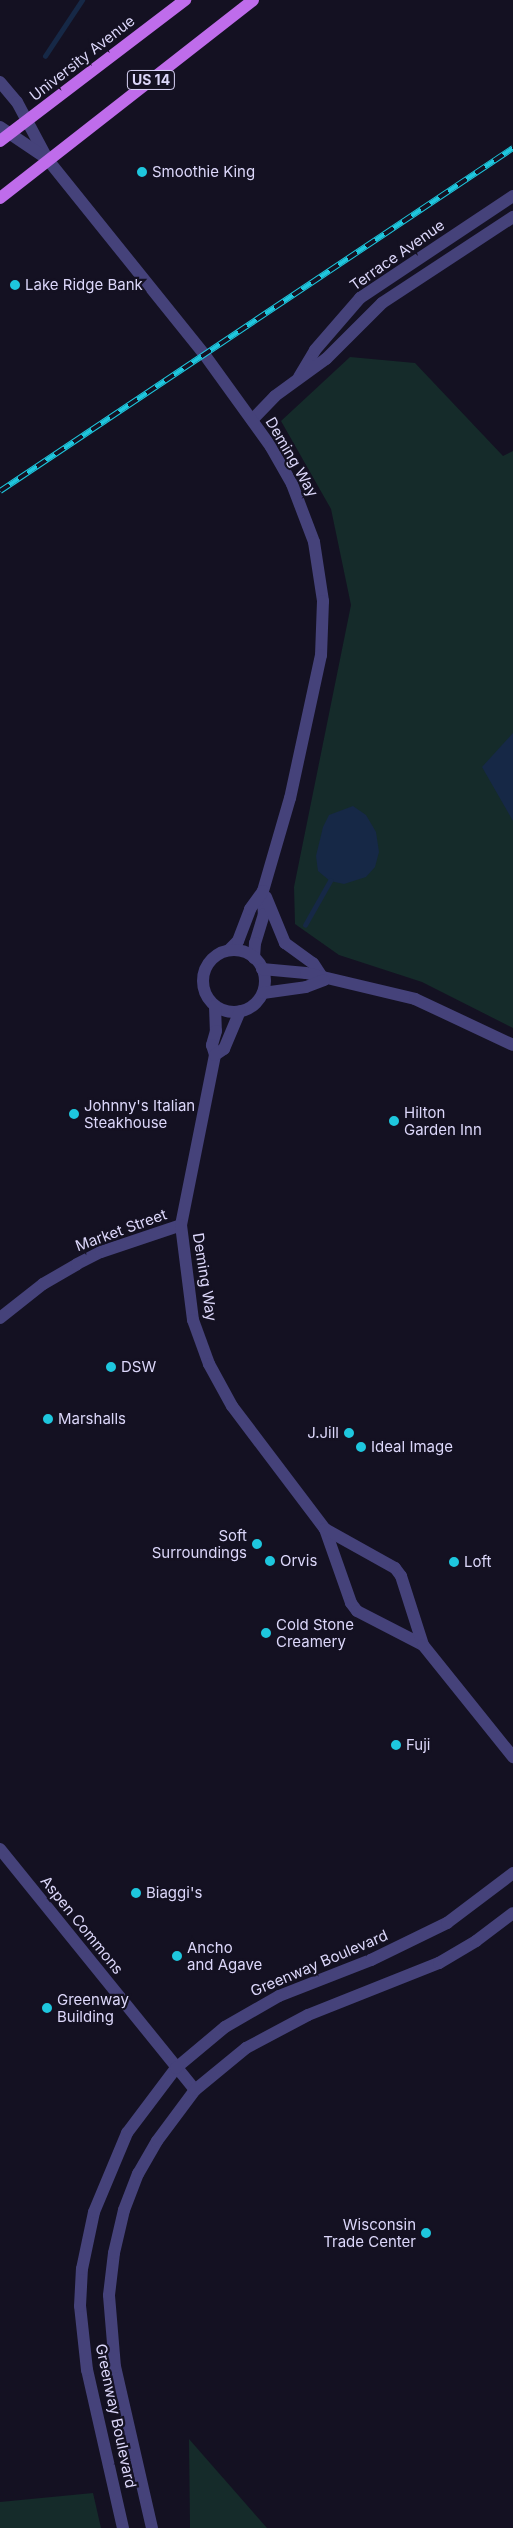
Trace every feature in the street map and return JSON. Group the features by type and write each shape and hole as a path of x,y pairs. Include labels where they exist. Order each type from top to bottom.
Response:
{"main road":[{"name":"University Avenue","path":"3,134 27,121 184,0"},
{"name":"US 14","path":"0,198 253,0"}],"street":[{"name":"Deming Way","path":"0,82 17,102 48,160 132,262 252,420 270,447 304,512 314,542 323,601 317,682 263,891 264,914 255,943 254,958"},
{"name":"Deming Way","path":"3,134 48,160"},
{"name":"Terrace Avenue","path":"296,381 315,350 360,298 513,196"},
{"name":"Terrace Avenue","path":"252,420 296,381 326,359 382,303 513,217"},
{"name":"Deming Way","path":"229,950 238,941 250,909 263,891"},
{"path":"263,891 285,943 313,963 324,980"},
{"path":"229,950 247,953 254,958 262,968 263,993 254,1005 240,1011 215,1006 206,993 204,976 216,956 229,950"},
{"path":"262,968 306,973 324,980 415,999 513,1045"},
{"path":"263,993 306,988 324,980"},
{"name":"Deming Way","path":"215,1006 216,1031 212,1045 215,1055 181,1225 193,1320 209,1364 240,1418 325,1529 351,1603 357,1611 423,1645"},
{"name":"Deming Way","path":"215,1055 224,1049 240,1011"},
{"name":"Market Street","path":"0,1318 43,1284 100,1252 181,1225"},
{"name":"Deming Way","path":"325,1529 395,1568 401,1576 423,1645 513,1757"},
{"name":"Aspen Commons","path":"0,1849 195,2090"},
{"name":"Greenway Boulevard","path":"123,2528 87,2370 80,2306 82,2269 94,2212 126,2133 176,2068 250,2010 371,1960 447,1923 513,1873"},
{"name":"Greenway Boulevard","path":"152,2528 115,2367 109,2295 116,2244 138,2174 174,2115 195,2090 246,2048 277,2029 440,1963 476,1941 513,1913"}],"green space":[{"path":"350,357 415,363 503,456 513,451 513,1028 422,982 339,955 295,924 294,887 351,605 331,509 281,421"},
{"path":"189,2439 267,2528 190,2528"},
{"path":"93,2493 101,2528 0,2528 0,2502"}],"water":[{"path":"513,733 513,821 482,767"},
{"path":"353,806 366,815 376,832 379,852 375,867 366,877 344,884 330,881 318,871 316,856 323,827 329,815"}],"waterway":[{"path":"45,56 82,0"},
{"path":"305,925 330,881"}],"railway":[{"path":"0,491 513,148"}],"place":[{"name":"Smoothie King","path":"142,172"},
{"name":"Lake Ridge Bank","path":"15,285"},
{"name":"Johnny's Italian Steakhouse","path":"74,1114"},
{"name":"Hilton Garden Inn","path":"394,1121"},
{"name":"DSW","path":"111,1367"},
{"name":"Marshalls","path":"48,1419"},
{"name":"J.Jill","path":"349,1433"},
{"name":"Ideal Image","path":"361,1447"},
{"name":"Soft Surroundings","path":"257,1544"},
{"name":"Orvis","path":"270,1561"},
{"name":"Loft","path":"454,1562"},
{"name":"Cold Stone Creamery","path":"266,1633"},
{"name":"Fuji","path":"396,1745"},
{"name":"Biaggi's","path":"136,1893"},
{"name":"Ancho and Agave","path":"177,1956"},
{"name":"Greenway Building","path":"47,2008"},
{"name":"Wisconsin Trade Center","path":"426,2233"}]}
